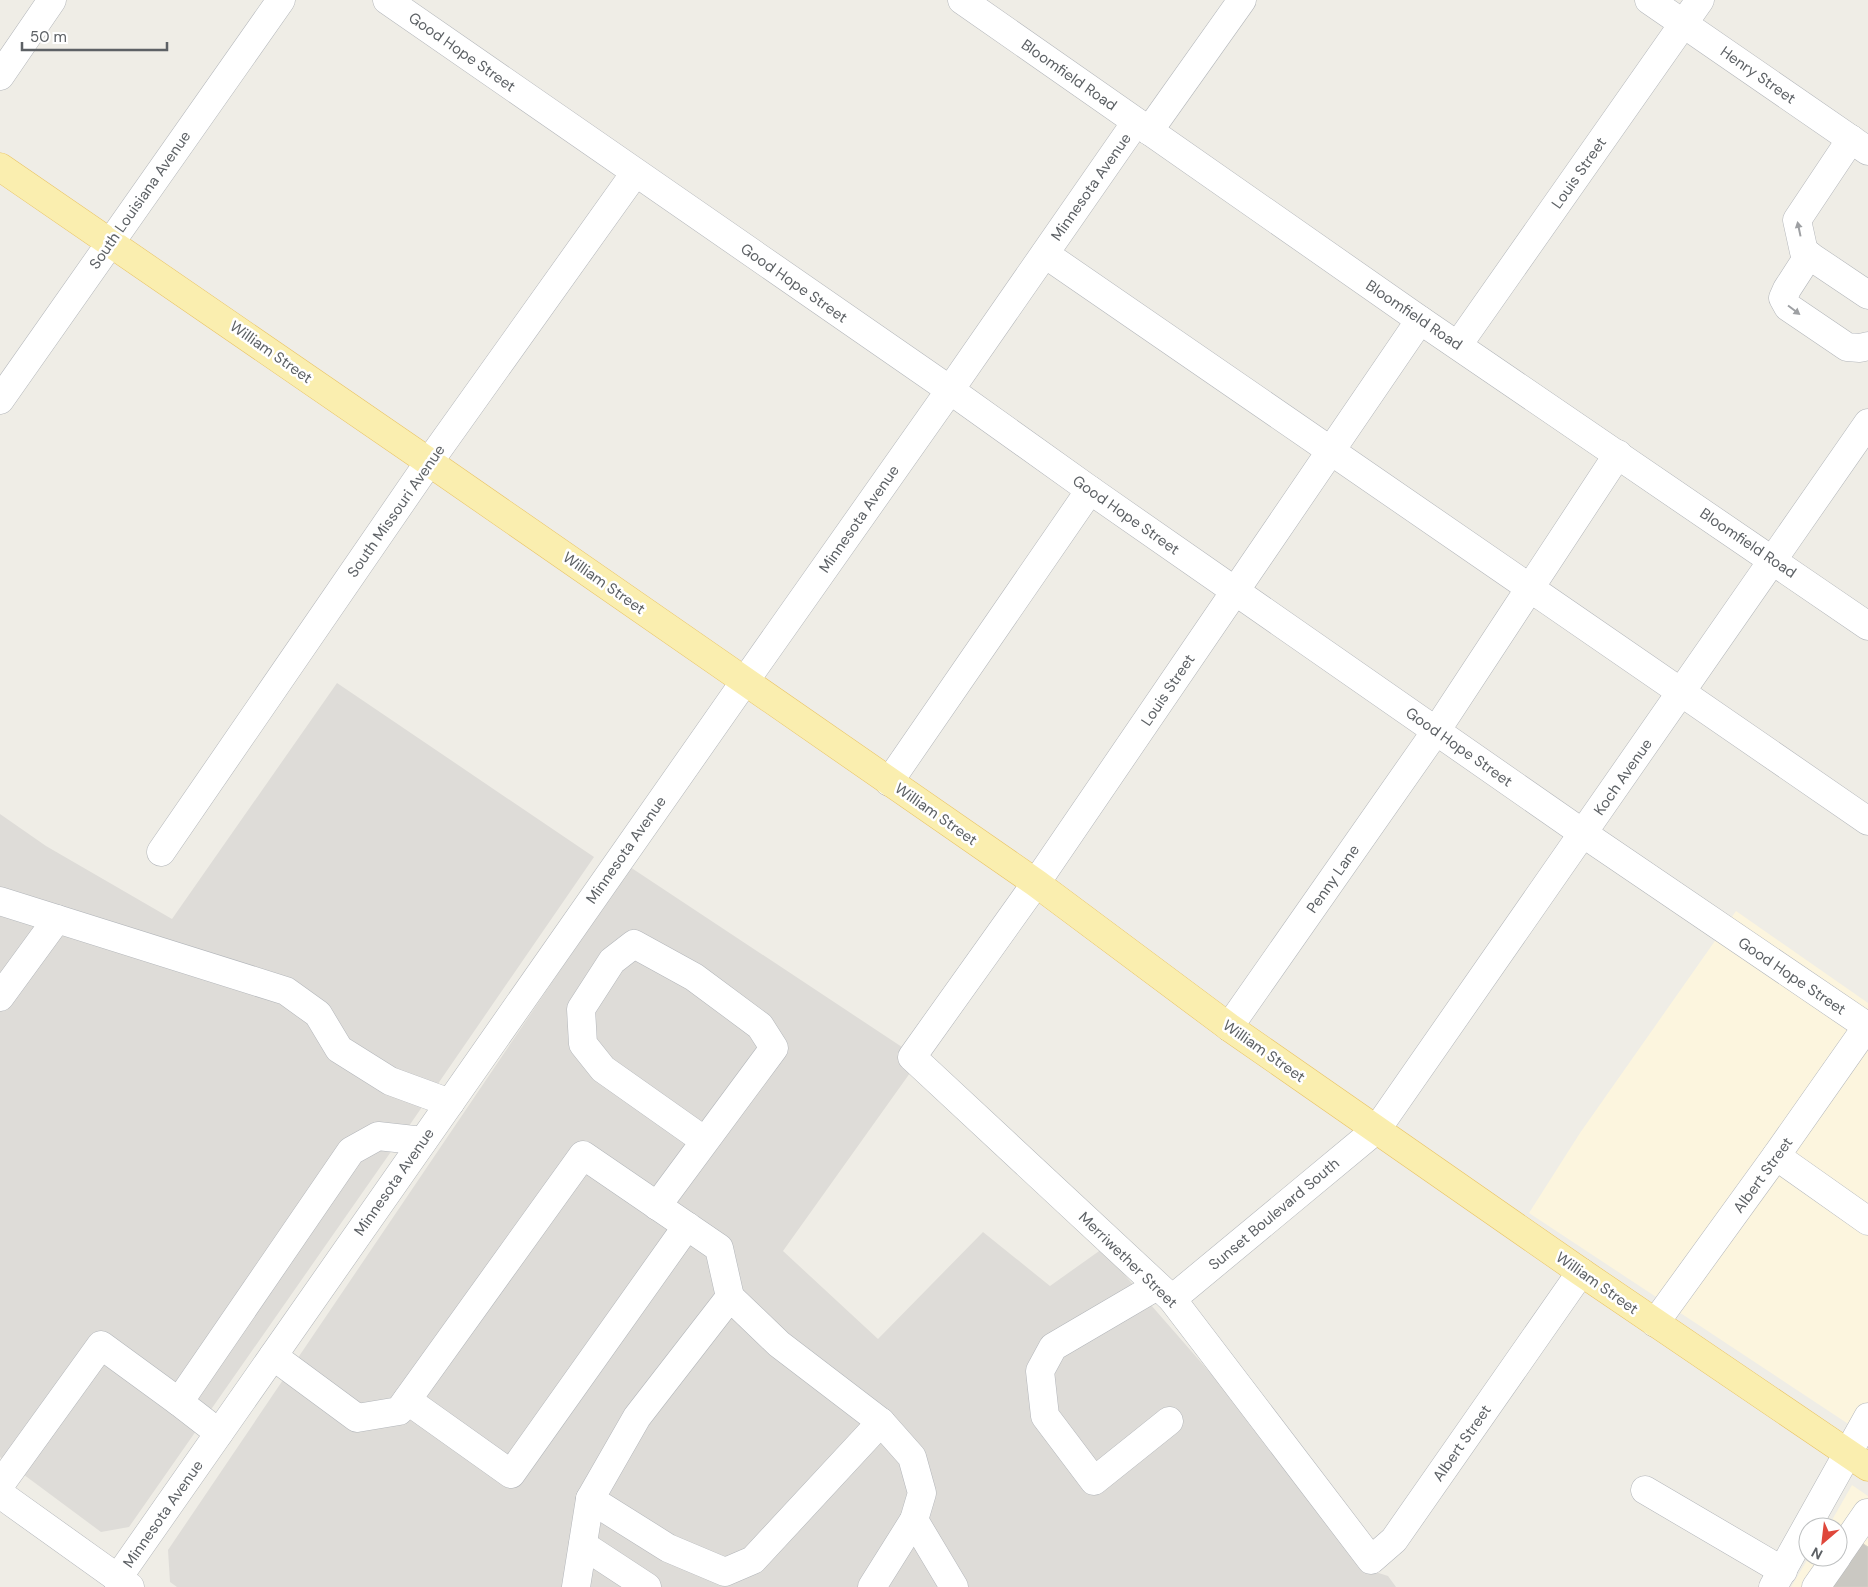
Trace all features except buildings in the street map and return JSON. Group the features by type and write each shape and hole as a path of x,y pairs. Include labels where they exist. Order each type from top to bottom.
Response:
{"main road":[{"name":"William Street","path":"0,167 110,241 1036,883 1229,1027 1655,1323 1858,1460"}],"street":[{"path":"0,76 52,0"},
{"name":"South Louisiana Avenue","path":"4,385 110,241 281,0"},
{"name":"Good Hope Street","path":"386,0 950,390 1090,490 1584,834 1868,1026"},
{"name":"Bloomfield Road","path":"962,0 1420,320 1868,626"},
{"name":"Minnesota Avenue","path":"124,1583 219,1433 744,681 1045,254 1142,126 1242,0"},
{"name":"Henry Street","path":"1649,0 1859,145"},
{"name":"Louis Street","path":"1458,345 1700,0"},
{"path":"1859,145 1797,220 1804,252 1868,295"},
{"name":"South Missouri Avenue","path":"161,852 429,462 636,173"},
{"path":"1045,254 1332,450 1681,694 1868,821"},
{"path":"1809,256 1787,289 1784,298 1788,307 1847,347 1860,348 1868,346"},
{"name":"Louis Street","path":"912,1057 1036,883 1420,320"},
{"name":"Koch Avenue","path":"1377,1129 1584,834 1868,423"},
{"name":"Penny Lane","path":"1229,1027 1436,731 1618,454"},
{"path":"889,782 1090,490"},
{"path":"0,901 286,991 318,1014 339,1049 390,1081 450,1103"},
{"path":"0,997 57,919"},
{"path":"657,1206 774,1048 760,1026 709,988 694,977 634,944 612,961 581,1009 583,1044 603,1069 705,1141"},
{"name":"Albert Street","path":"1655,1323 1868,1026"},
{"name":"Merriwether Street","path":"912,1057 1164,1293 1371,1560"},
{"name":"Sunset Boulevard South","path":"1168,1421 1094,1480 1045,1416 1040,1371 1053,1347 1164,1293 1377,1129"},
{"path":"179,1402 351,1151 378,1136 424,1140"},
{"path":"273,1356 356,1418 399,1411 583,1156 719,1248 730,1297 779,1344 881,1422 912,1457 922,1493 914,1520 872,1587"},
{"path":"1776,1156 1868,1221"},
{"path":"407,1400 511,1474 687,1226"},
{"name":"Albert Street","path":"1371,1560 1394,1540 1581,1272"},
{"path":"576,1587 590,1499 637,1417 730,1297"},
{"path":"0,1485 101,1345 219,1433"},
{"path":"1646,1490 1778,1579 1858,1460 1868,1417"},
{"path":"590,1499 668,1548 725,1572 753,1560 881,1422"},
{"path":"0,1494 124,1583"},
{"path":"1848,1541 1868,1513"},
{"path":"914,1520 954,1587"},
{"path":"582,1544 647,1587"},
{"path":"1816,1587 1830,1567"}],"shaded area":[{"path":"337,683 594,857 129,1527 101,1532 0,1457 0,814 46,846 172,919"},
{"path":"630,867 905,1049 910,1073 783,1251 878,1339 983,1232 1050,1286 1102,1249 1213,1376 1369,1570 1388,1576 1396,1587 177,1587 170,1582 168,1550"},
{"path":"1736,911 1868,1003 1868,1437 1529,1213 1580,1133"},
{"path":"1852,1485 1868,1496 1868,1587 1791,1587 1803,1567 1848,1567 1848,1517 1834,1517"}]}
